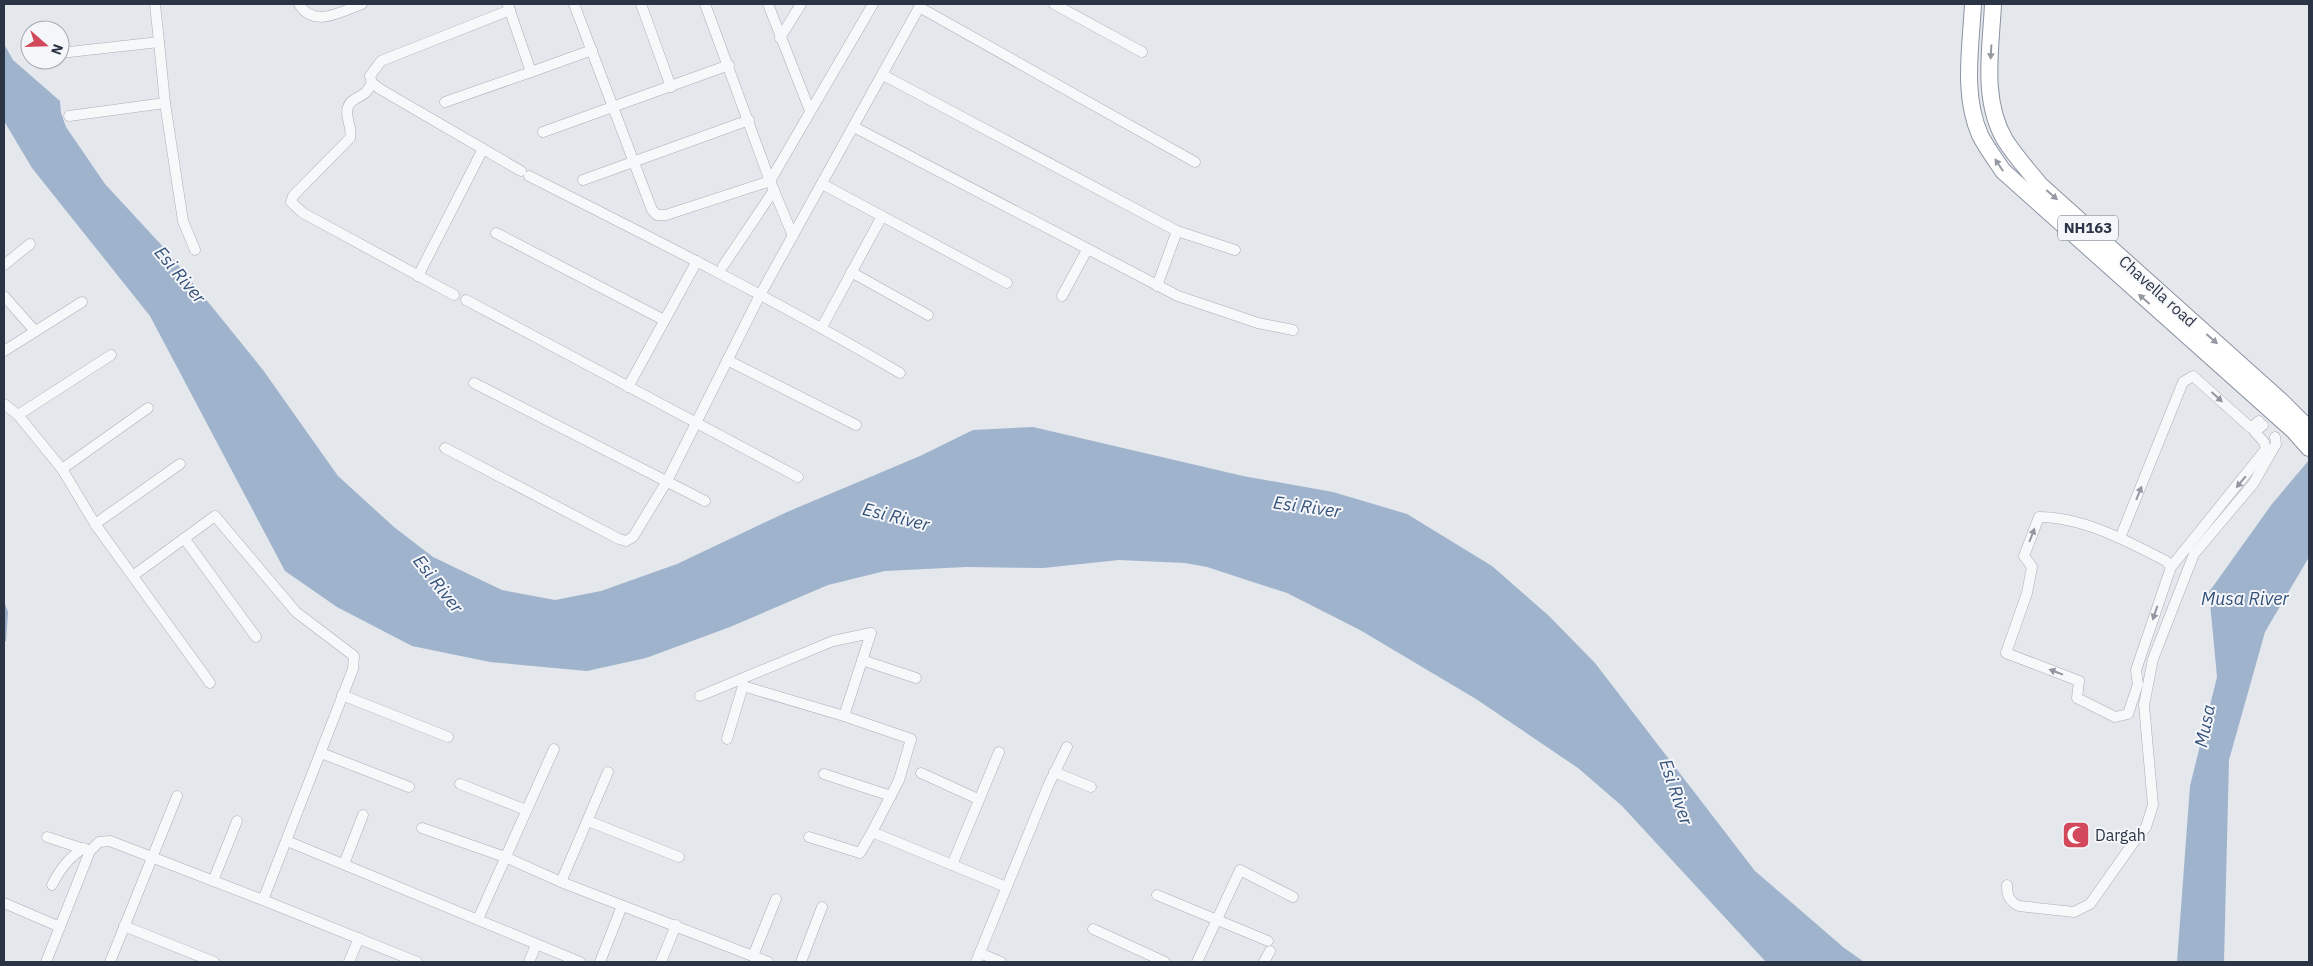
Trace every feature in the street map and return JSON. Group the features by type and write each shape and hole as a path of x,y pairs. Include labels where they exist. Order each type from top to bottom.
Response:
{"highway":[{"name":"Chavella road","path":"1973,4 1969,83 1974,117 1981,136 2003,171 2278,407"},
{"name":"Chavella road","path":"1993,4 1989,78 1999,125 2015,154 2040,185 2278,407"},
{"name":"NH163","path":"2278,407 2302,430 2309,448"}],"street":[{"path":"155,4 165,103 183,221 195,250"},
{"path":"299,4 312,16 325,18 362,4"},
{"path":"574,4 652,210 657,215 666,216 772,186"},
{"path":"641,4 671,87"},
{"path":"705,4 772,186 794,236"},
{"path":"768,4 810,111"},
{"path":"780,38 801,4"},
{"path":"723,266 772,186 810,111 873,4"},
{"path":"1054,4 1142,52"},
{"path":"446,448 619,539 626,541 633,537 667,481 760,295 920,5 1195,162"},
{"path":"531,72 509,7 381,62 370,76 372,82 525,173 822,327 900,373"},
{"path":"70,52 159,42"},
{"path":"445,102 592,50"},
{"path":"543,132 729,65"},
{"path":"883,75 1177,231 1235,250"},
{"path":"372,82 366,92 351,102 347,108 347,117 351,126 350,138 293,196 291,202 303,213 454,295"},
{"path":"69,116 165,103"},
{"path":"583,180 749,120"},
{"path":"854,127 1178,296 1258,323 1293,330"},
{"path":"418,276 483,149"},
{"path":"822,184 1007,283"},
{"path":"822,327 882,216"},
{"path":"1157,286 1177,231"},
{"path":"496,233 664,320"},
{"path":"4,265 30,244"},
{"path":"1062,296 1087,250"},
{"path":"628,387 696,261"},
{"path":"851,272 928,315"},
{"path":"4,296 35,331"},
{"path":"466,300 695,424 798,477"},
{"path":"4,351 82,302"},
{"path":"18,415 111,355"},
{"path":"727,360 856,425"},
{"path":"2120,538 2184,382 2193,376 2257,426 2266,449 2171,566 2136,670 2138,684 2128,714 2115,717 2077,698 2079,680 2006,653 2027,593 2032,567 2024,556 2039,517 2057,517 2120,538 2166,561 2171,566"},
{"path":"474,383 705,500"},
{"path":"4,404 18,415 62,469 95,524 134,575 210,683"},
{"path":"62,469 148,408"},
{"path":"2006,885 2007,896 2012,903 2019,906 2074,912 2090,904 2146,827 2153,804 2144,704 2153,659 2194,554 2254,484 2276,444 2273,435 2264,442"},
{"path":"95,524 180,464"},
{"path":"134,575 215,516 296,612 354,656 353,669 263,900"},
{"path":"184,538 256,637"},
{"path":"700,696 742,683 833,641 871,632 844,716"},
{"path":"862,660 916,678"},
{"path":"742,683 911,739 900,780 860,853 808,837"},
{"path":"727,739 742,683"},
{"path":"342,695 448,737"},
{"path":"1001,962 978,958 1054,772 1066,748"},
{"path":"478,919 554,749"},
{"path":"952,865 999,752"},
{"path":"321,753 409,787"},
{"path":"561,882 608,772"},
{"path":"1054,772 1091,788"},
{"path":"921,773 978,799"},
{"path":"824,774 891,796"},
{"path":"460,784 526,810"},
{"path":"110,962 177,796"},
{"path":"344,864 363,815"},
{"path":"213,881 237,821"},
{"path":"588,821 679,857"},
{"path":"422,828 505,857 561,882 768,962"},
{"path":"872,832 1006,887"},
{"path":"47,837 87,850"},
{"path":"52,885 59,872 78,851 87,850 99,842 110,841 417,962"},
{"path":"286,841 580,962"},
{"path":"46,962 87,850"},
{"path":"1197,962 1240,870 1293,897"},
{"path":"1156,895 1216,919 1269,946 1264,962"},
{"path":"753,956 776,899"},
{"path":"4,903 60,927"},
{"path":"600,962 622,906"},
{"path":"801,962 822,907"},
{"path":"661,962 676,925"},
{"path":"124,926 214,962"},
{"path":"1093,929 1165,962"},
{"path":"349,962 358,938"},
{"path":"529,962 536,945"}],"water":[{"name":"Esi River","path":"4,44 13,60 20,66 20,70 24,70 60,101 61,113 66,127 105,184 166,250 263,370 338,476 394,527 433,557 502,590 555,600 601,591 677,564 787,512 920,456 973,430 1033,427 1243,476 1333,492 1407,514 1492,566 1549,616 1595,663 1755,871 1843,947 1864,962 1766,962 1622,806 1578,768 1476,699 1360,630 1287,593 1207,567 1185,563 1119,560 1043,568 966,567 885,571 828,585 730,627 646,658 587,671 490,662 412,646 337,607 285,571 150,316 32,168 4,121"},
{"name":"Musa River","path":"2309,460 2309,557 2265,632 2229,760 2224,962 2177,962 2190,786 2217,677 2209,592 2272,504"},
{"path":"4,601 8,612 6,641 4,642"}],"place":[{"name":"Dargah","path":"2076,835"}],"water label":[{"name":"Musa","path":"2205,726"}]}
